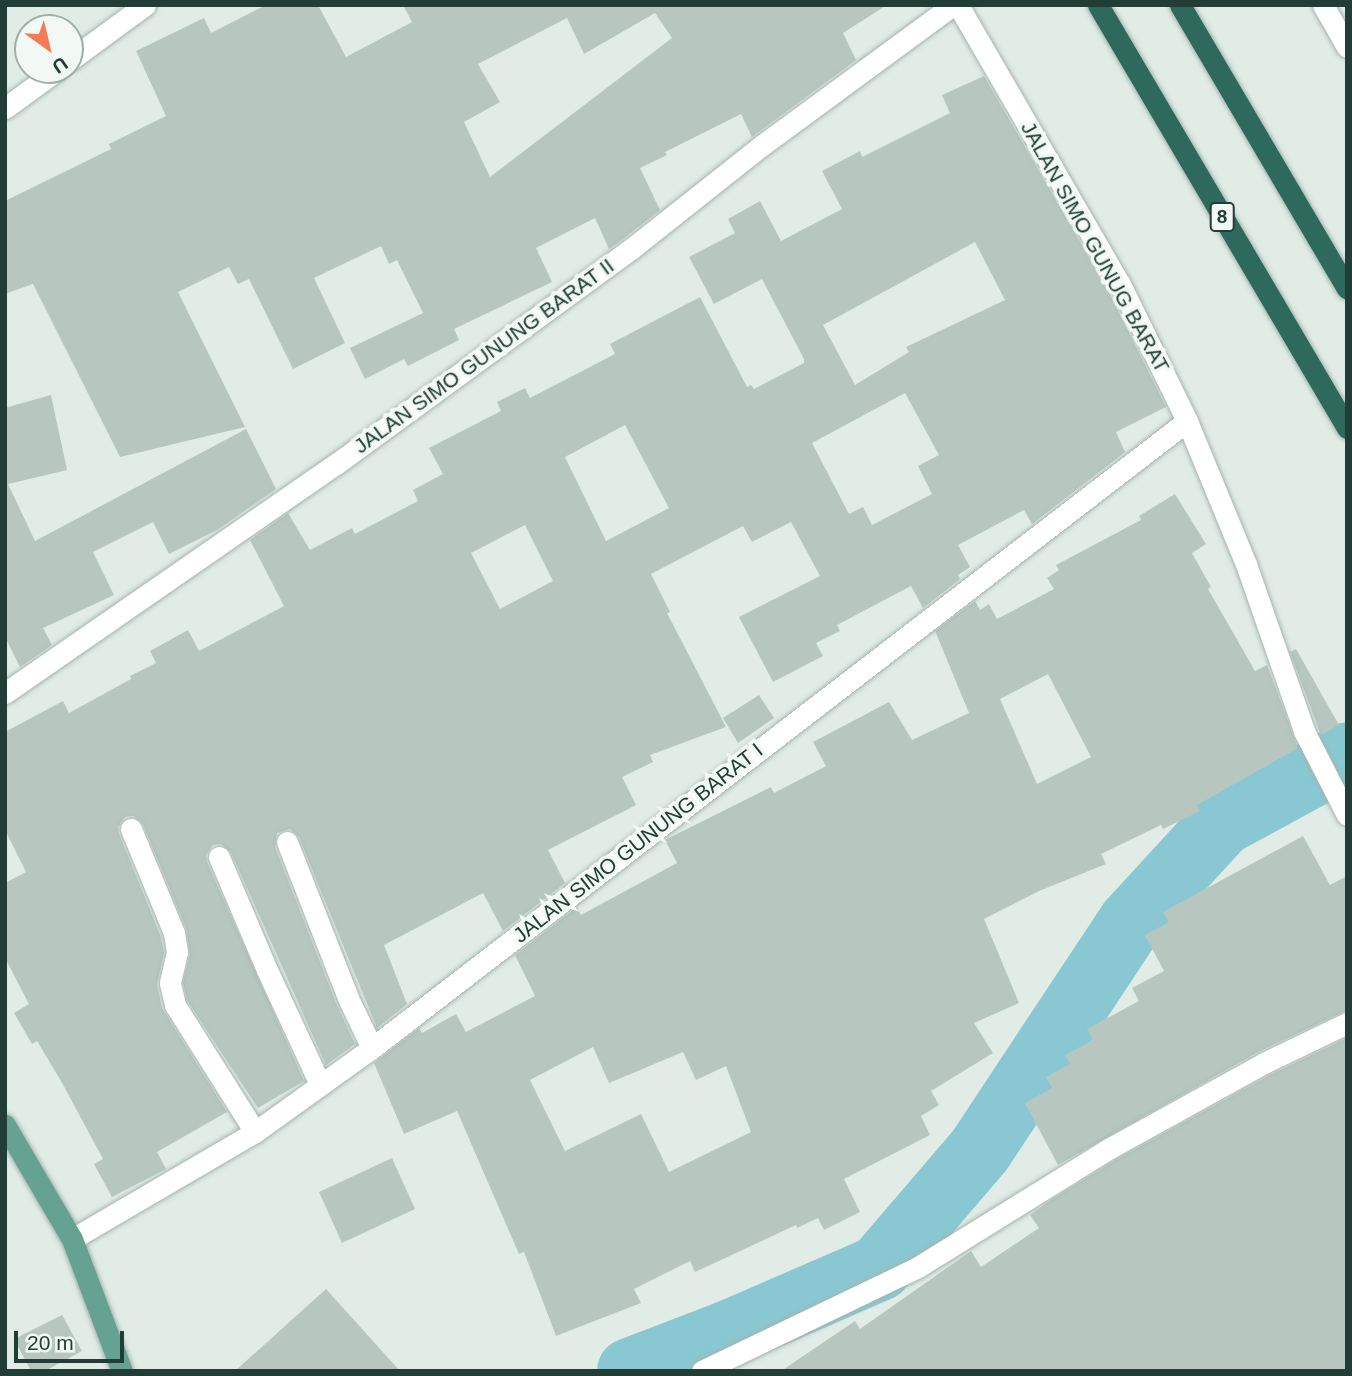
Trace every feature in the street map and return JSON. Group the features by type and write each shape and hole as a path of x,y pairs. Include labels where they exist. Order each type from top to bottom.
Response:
{"highway":[{"name":"8","path":"1098,5 1347,428"},
{"path":"1180,5 1347,289"}],"main road":[{"path":"8,1137 72,1239 122,1371"}],"street":[{"path":"84,50 145,5"},
{"name":"JALAN SIMO GUNUG BARAT","path":"955,5 1120,284 1187,421 1246,564 1304,731 1347,815"},
{"name":"JALAN SIMO GUNUNG BARAT II","path":"5,693 347,456 631,249 761,146 955,5"},
{"path":"1323,5 1347,47"},
{"path":"5,108 38,84"},
{"name":"JALAN SIMO GUNUNG BARAT I","path":"72,1239 255,1132 372,1048 1187,421"},
{"path":"131,829 174,933 177,952 170,983 175,1004 255,1132"},
{"path":"287,842 348,998 372,1048"},
{"path":"219,857 320,1084"},
{"path":"702,1371 918,1267 1111,1148 1264,1063 1347,1023"}],"building":[{"path":"266,5 318,5 346,57 412,22 403,5 887,5 843,33 856,60 752,137 741,114 665,152 667,155 640,168 660,210 623,239 609,249 595,218 536,248 552,282 454,329 459,340 408,366 404,359 365,379 350,348 423,313 397,260 389,264 381,246 314,278 345,343 293,369 249,279 238,284 229,267 178,292 245,427 120,457 33,284 5,294 5,201 111,149 109,144 166,116 136,51 204,18 211,33","holes":["655,13 672,38 490,177 464,122 500,102 478,64 567,18 584,54"]},
{"path":"984,76 1108,290 1166,407 1116,432 1125,452 1032,524 1024,510 958,545 970,567 958,575 960,579 923,608 911,586 837,625 840,631 816,643 823,656 773,682 739,617 820,576 791,522 752,542 743,526 651,574 670,612 667,613 726,727 650,755 653,762 622,777 636,805 548,850 565,883 503,931 483,893 384,945 407,1004 377,1028 299,837 290,829 277,833 275,847 336,1003 355,1044 326,1065 231,852 221,844 213,845 206,855 207,862 304,1081 258,1108 187,1000 183,983 190,954 186,928 143,824 133,816 125,817 118,827 119,834 161,937 164,952 157,985 162,1008 227,1112 157,1152 166,1169 112,1197 94,1164 103,1159 37,1041 32,1044 14,1013 29,1004 5,958 5,883 26,872 5,830 5,732 63,701 69,713 131,679 130,676 156,663 150,651 188,630 199,651 284,606 250,540 288,513 310,550 352,528 355,534 418,501 413,490 443,474 429,448 501,411 497,402 525,388 530,398 615,354 610,344 700,297 747,387 751,385 754,389 804,363 762,279 714,304 689,257 735,233 728,219 760,201 781,241 842,209 822,171 860,151 862,157 950,113 942,95","holes":["975,242 1005,300 906,347 909,352 855,385 823,325","905,393 939,455 918,466 932,494 872,525 863,507 849,514 812,443","625,425 669,508 606,541 565,457","525,525 553,581 500,609 471,553"]},
{"path":"51,395 67,470 8,484 35,541 246,429 276,489 217,530 169,554 153,522 93,552 114,595 43,628 52,645 20,667 5,637 5,408"},
{"path":"1175,494 1206,544 1192,553 1211,587 1208,589 1255,671 1267,665 1298,748 1197,805 1200,811 1163,829 1161,825 1101,854 1106,864 1039,891 984,919 1019,1003 974,1023 993,1053 931,1091 939,1105 921,1116 930,1135 844,1179 860,1212 824,1230 818,1218 797,1228 796,1225 695,1272 690,1261 634,1289 641,1303 556,1336 524,1252 519,1254 457,1111 404,1134 374,1063 419,1028 422,1033 456,1014 466,1032 535,996 515,955 577,907 581,915 677,863 665,840 771,787 774,793 826,766 813,742 889,702 912,740 969,713 935,631 975,601 980,610 989,604 997,619 1054,589 1047,578 1059,570 1056,565 1141,520 1139,516","holes":["1048,674 1091,757 1037,784 1000,699","593,1047 609,1083 683,1052 696,1080 726,1066 751,1132 669,1172 641,1114 565,1151 530,1080"]},
{"path":"1296,649 1339,725 1321,735 1290,652"},
{"path":"759,695 774,718 738,743 723,718"},
{"path":"1303,836 1330,885 1347,876 1347,1010 1258,1052 1058,1165 1025,1103 1052,1088 1046,1077 1070,1064 1065,1055 1093,1040 1087,1029 1139,1001 1132,988 1164,971 1145,935 1169,922 1163,912"},
{"path":"1347,1038 1347,1371 781,1371 855,1321 860,1329 971,1251 981,1267 1039,1228 1030,1215 1117,1159 1270,1075"},
{"path":"392,1158 415,1209 342,1243 319,1192"},
{"path":"326,1289 400,1371 235,1371 275,1335"},
{"path":"62,1315 82,1351 45,1371 31,1371 14,1339"}],"waterway":[{"path":"630,1371 729,1333 879,1268 980,1150 1131,922 1222,823 1347,755"}]}
